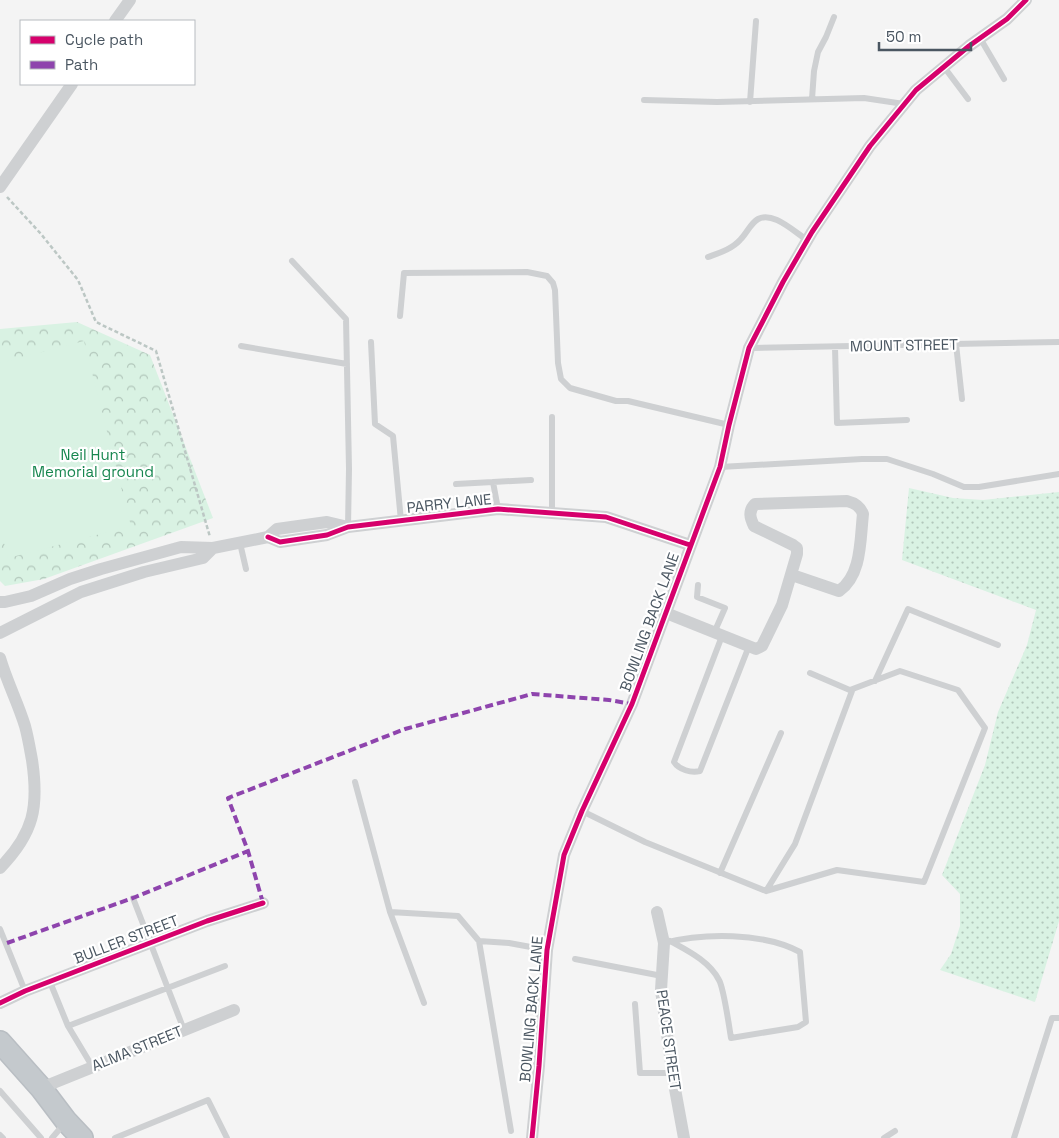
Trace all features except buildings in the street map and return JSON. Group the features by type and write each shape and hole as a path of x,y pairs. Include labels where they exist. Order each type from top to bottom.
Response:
{"highway":[{"path":"0,1042 42,1088 66,1121 82,1138"}],"street":[{"path":"116,20 130,0"},
{"name":"BOWLING BACK LANE","path":"532,1138 547,950 564,855 582,811 632,704 720,467 728,426 749,348 807,240 870,146 916,90 980,38 1007,19 1026,0"},
{"path":"3,191 71,85"},
{"path":"666,613 756,649 762,646 782,605 792,575 798,548 754,526 750,520 750,513 755,504 847,501 853,502 861,508 863,514 859,557 850,581 844,587 839,591 792,575"},
{"name":"PARRY LANE","path":"0,602 31,596 70,579 137,558 181,547 213,548 268,538 277,529 327,522 348,527 498,509 606,516 690,546"},
{"name":"PARRY LANE","path":"0,633 82,592 144,572 204,558 213,548"},
{"path":"0,868 19,846 28,829 36,794 36,783 25,727 1,663"},
{"name":"BULLER STREET","path":"0,1003 25,991 151,942 263,903"},
{"name":"PEACE STREET","path":"657,912 667,942 661,990 684,1138"},
{"name":"ALMA STREET","path":"42,1088 92,1066 234,1010"}],"lane":[{"path":"812,99 814,71 818,52 834,17"},
{"path":"750,102 756,21"},
{"path":"980,38 1004,79"},
{"path":"944,67 968,99"},
{"path":"644,100 750,102 864,98 904,104"},
{"path":"708,256 724,251 740,241 751,224 762,218 776,220 807,240"},
{"path":"292,260 346,319 348,527"},
{"path":"400,316 404,273 528,272 547,276 553,283 554,290 558,363 561,379 570,388 616,401 628,401 728,426"},
{"path":"370,342 375,424 393,436 401,521"},
{"name":"MOUNT STREET","path":"749,348 1059,342"},
{"path":"956,344 962,399"},
{"path":"241,346 347,364"},
{"path":"835,347 837,423 907,420"},
{"path":"552,418 552,513"},
{"path":"720,467 887,459 933,474 964,487 979,487 1059,474"},
{"path":"456,484 531,480"},
{"path":"493,482 498,509"},
{"path":"240,543 246,569"},
{"path":"698,585 697,597 725,608 718,635 674,762 677,766 691,772 700,771 749,646"},
{"path":"875,681 908,609 998,645"},
{"path":"582,811 645,842 766,891 837,870 924,882 985,728 958,690 900,671 850,690 810,673"},
{"path":"766,891 795,844 852,691 850,690"},
{"path":"720,873 781,733"},
{"path":"355,782 390,912 424,1003"},
{"path":"133,898 184,1030"},
{"path":"390,912 458,916 479,941 511,1131"},
{"path":"0,929 25,991"},
{"path":"702,936 767,939 800,952 806,1022 798,1028 731,1038 720,982 711,969 696,956 667,942 702,936"},
{"path":"479,941 509,943 547,950"},
{"path":"575,959 662,976"},
{"path":"68,1026 225,966"},
{"path":"50,982 68,1026 92,1066"},
{"path":"635,1004 640,1072 673,1073"},
{"path":"1014,1138 1052,1018 1059,1018"},
{"path":"0,1091 41,1138"},
{"path":"115,1138 208,1100 227,1138"},
{"path":"52,1138 66,1121"},
{"path":"884,1138 894,1132"},
{"path":"0,1135 3,1138"}],"path":[{"path":"3,191 78,280 96,322 156,351 213,548"}],"green space":[{"name":"Neil Hunt Memorial ground","path":"77,322 150,355 213,518 44,579 5,586 0,581 0,329"},
{"path":"84,341 131,526 8,558 0,528 0,363"},
{"path":"909,488 953,498 983,500 1059,492 1059,921 1035,1002 940,970 951,954 960,926 960,894 942,875 985,765 998,712 1027,645 1036,610 902,560"}],"marked path":[{"path":"263,903 248,851 228,798 405,729 532,694 609,700 632,704"},
{"path":"7,943 133,898 248,851"}],"cycle path":[{"path":"532,1138 547,950 564,855 582,811 632,704 720,467 749,348 783,282 812,232 870,146 916,90 969,46 1007,19 1026,0"},
{"path":"268,537 280,542 327,535 348,527 498,509 606,517 690,545"},
{"path":"0,1003 25,991 207,921 263,903"}]}
